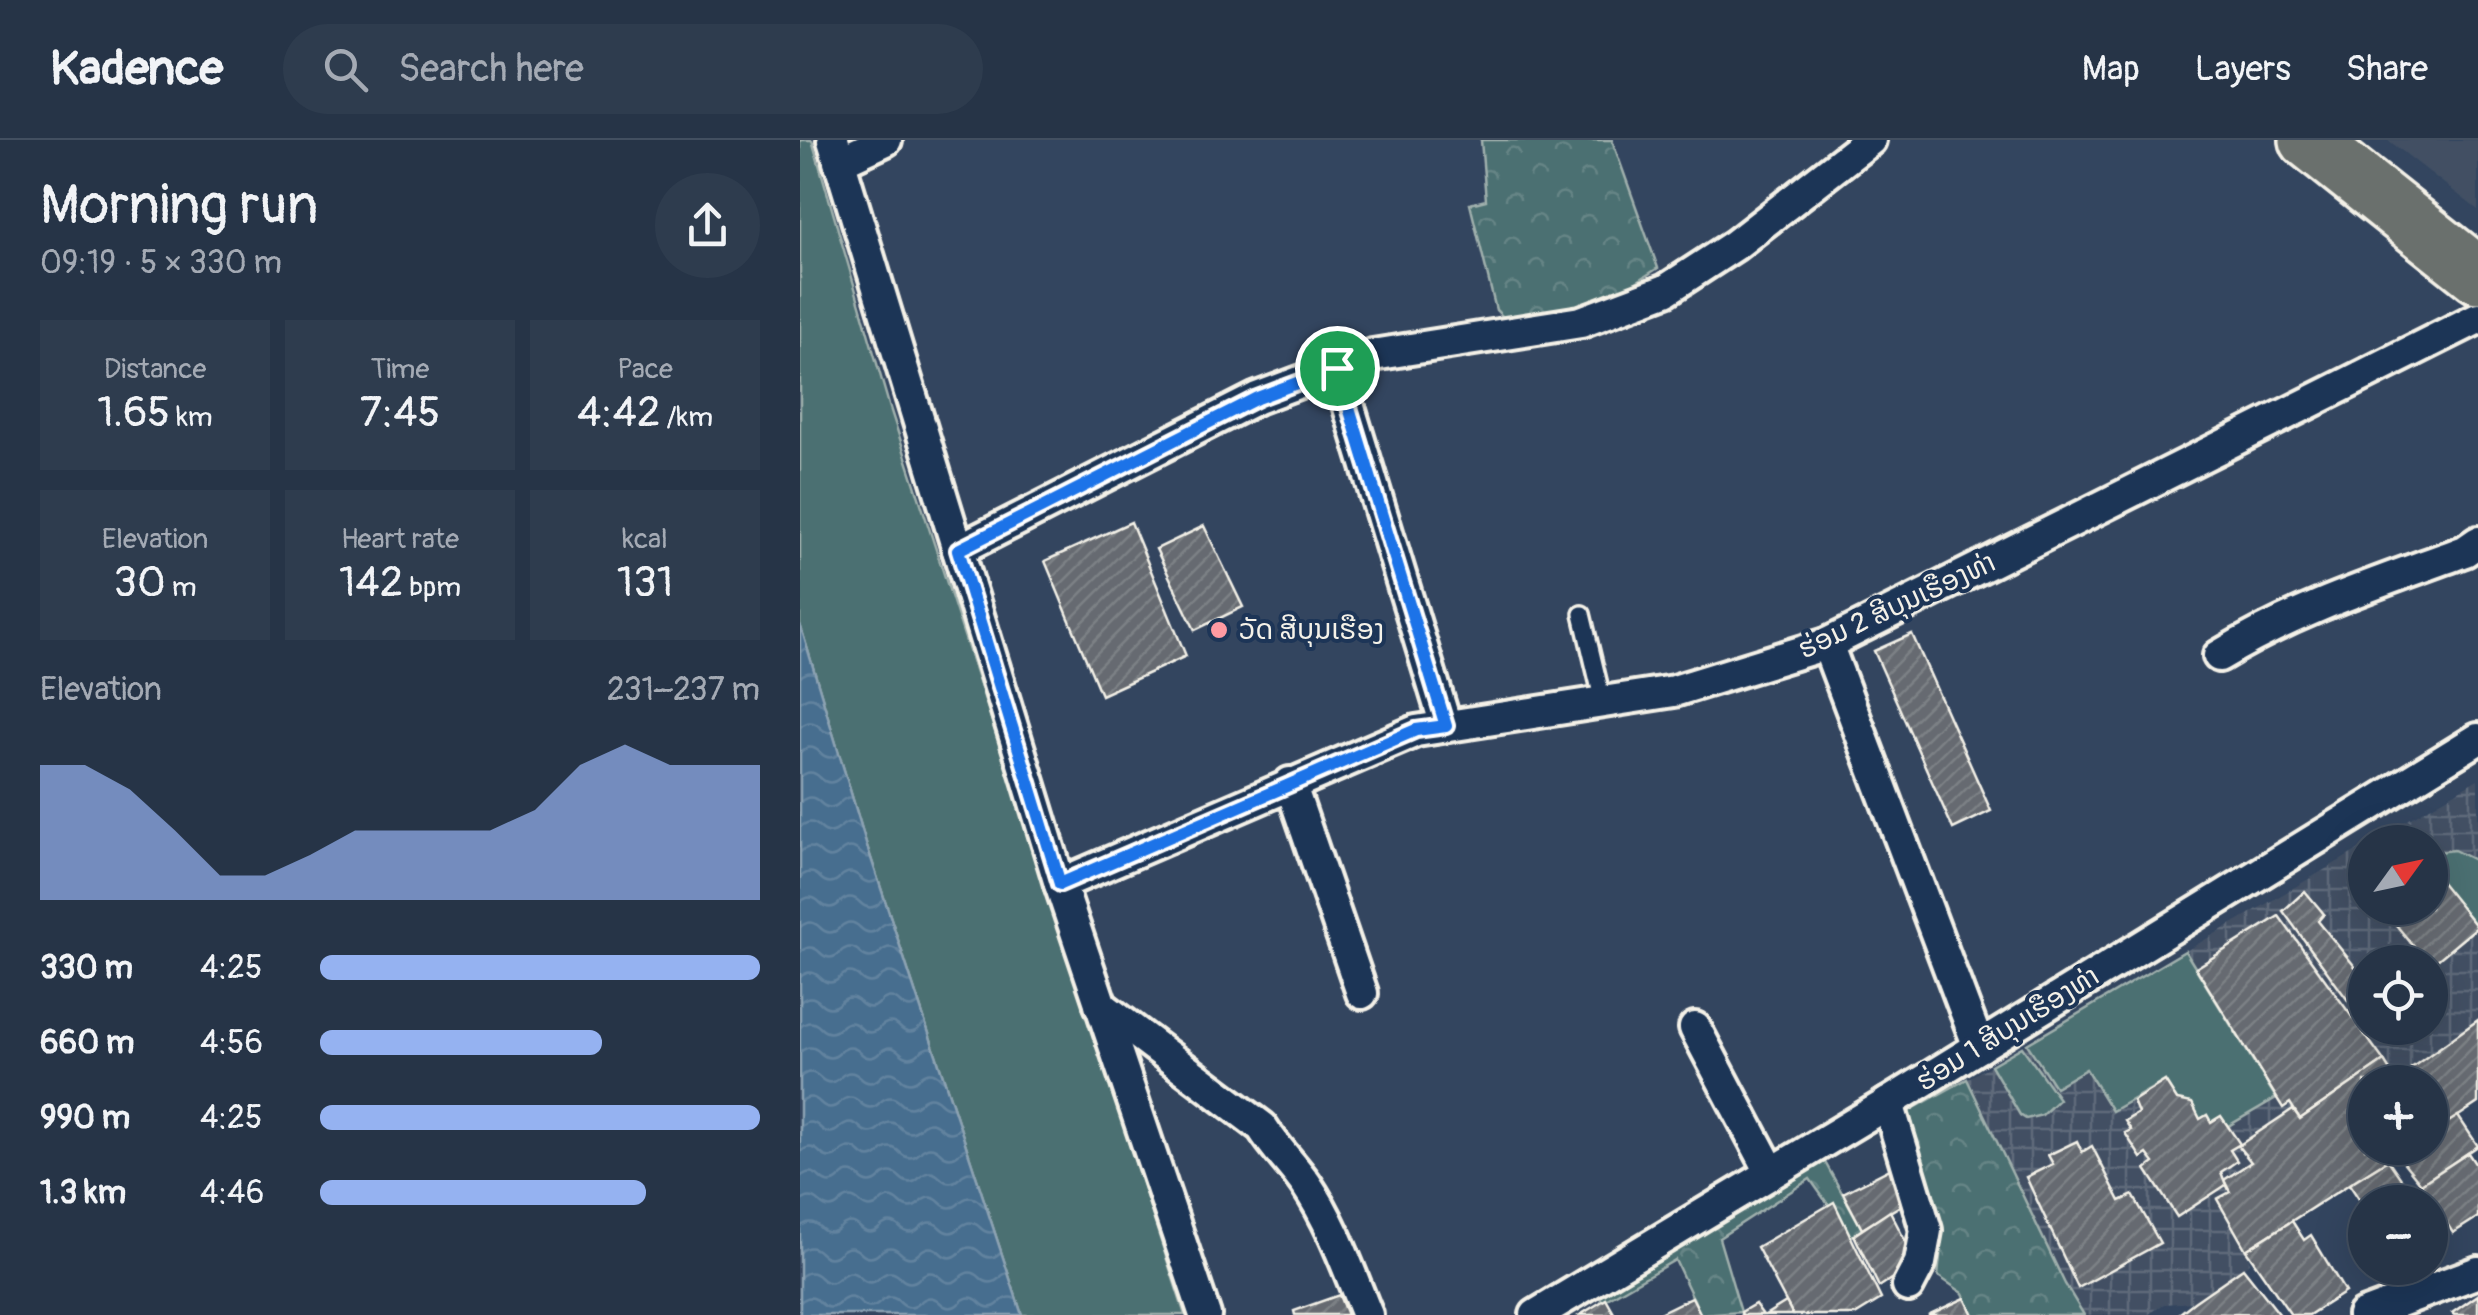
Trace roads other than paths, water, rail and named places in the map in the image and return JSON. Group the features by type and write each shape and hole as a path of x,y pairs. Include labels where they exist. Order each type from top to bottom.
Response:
{"highway":[{"path":"2308,140 2478,275"}],"street":[{"path":"886,140 836,151 1060,884 1204,1315"},
{"path":"958,550 1257,398 1337,368 1373,355 1581,322 1666,290 1735,245 1870,140"},
{"name":"ຮ່ອມ 2 ສີບຸນເຮືອງທ່າ","path":"1060,884 1416,730 1674,691 1827,644 2478,318"},
{"path":"1337,368 1446,726"},
{"path":"2219,656 2264,628 2465,551 2478,542"},
{"path":"1827,644 1979,1047"},
{"name":"ຮ່ອມ 1 ສີບຸນເຮືອງທ່າ","path":"1536,1315 1888,1103 2478,738"},
{"path":"1290,783 1362,993"},
{"path":"1100,1006 1262,1127 1305,1182 1329,1224 1367,1315"},
{"path":"1695,1028 1771,1172"},
{"path":"1888,1103 1926,1230 1920,1263 1908,1286"},
{"path":"2363,1315 2478,1272"}],"lane":[{"path":"1582,614 1603,702"}],"water":[{"path":"800,624 867,846 1022,1315 800,1315"}],"place":[{"name":"ວັດ ສີບຸນເຮືອງ","path":"1219,630"}]}
